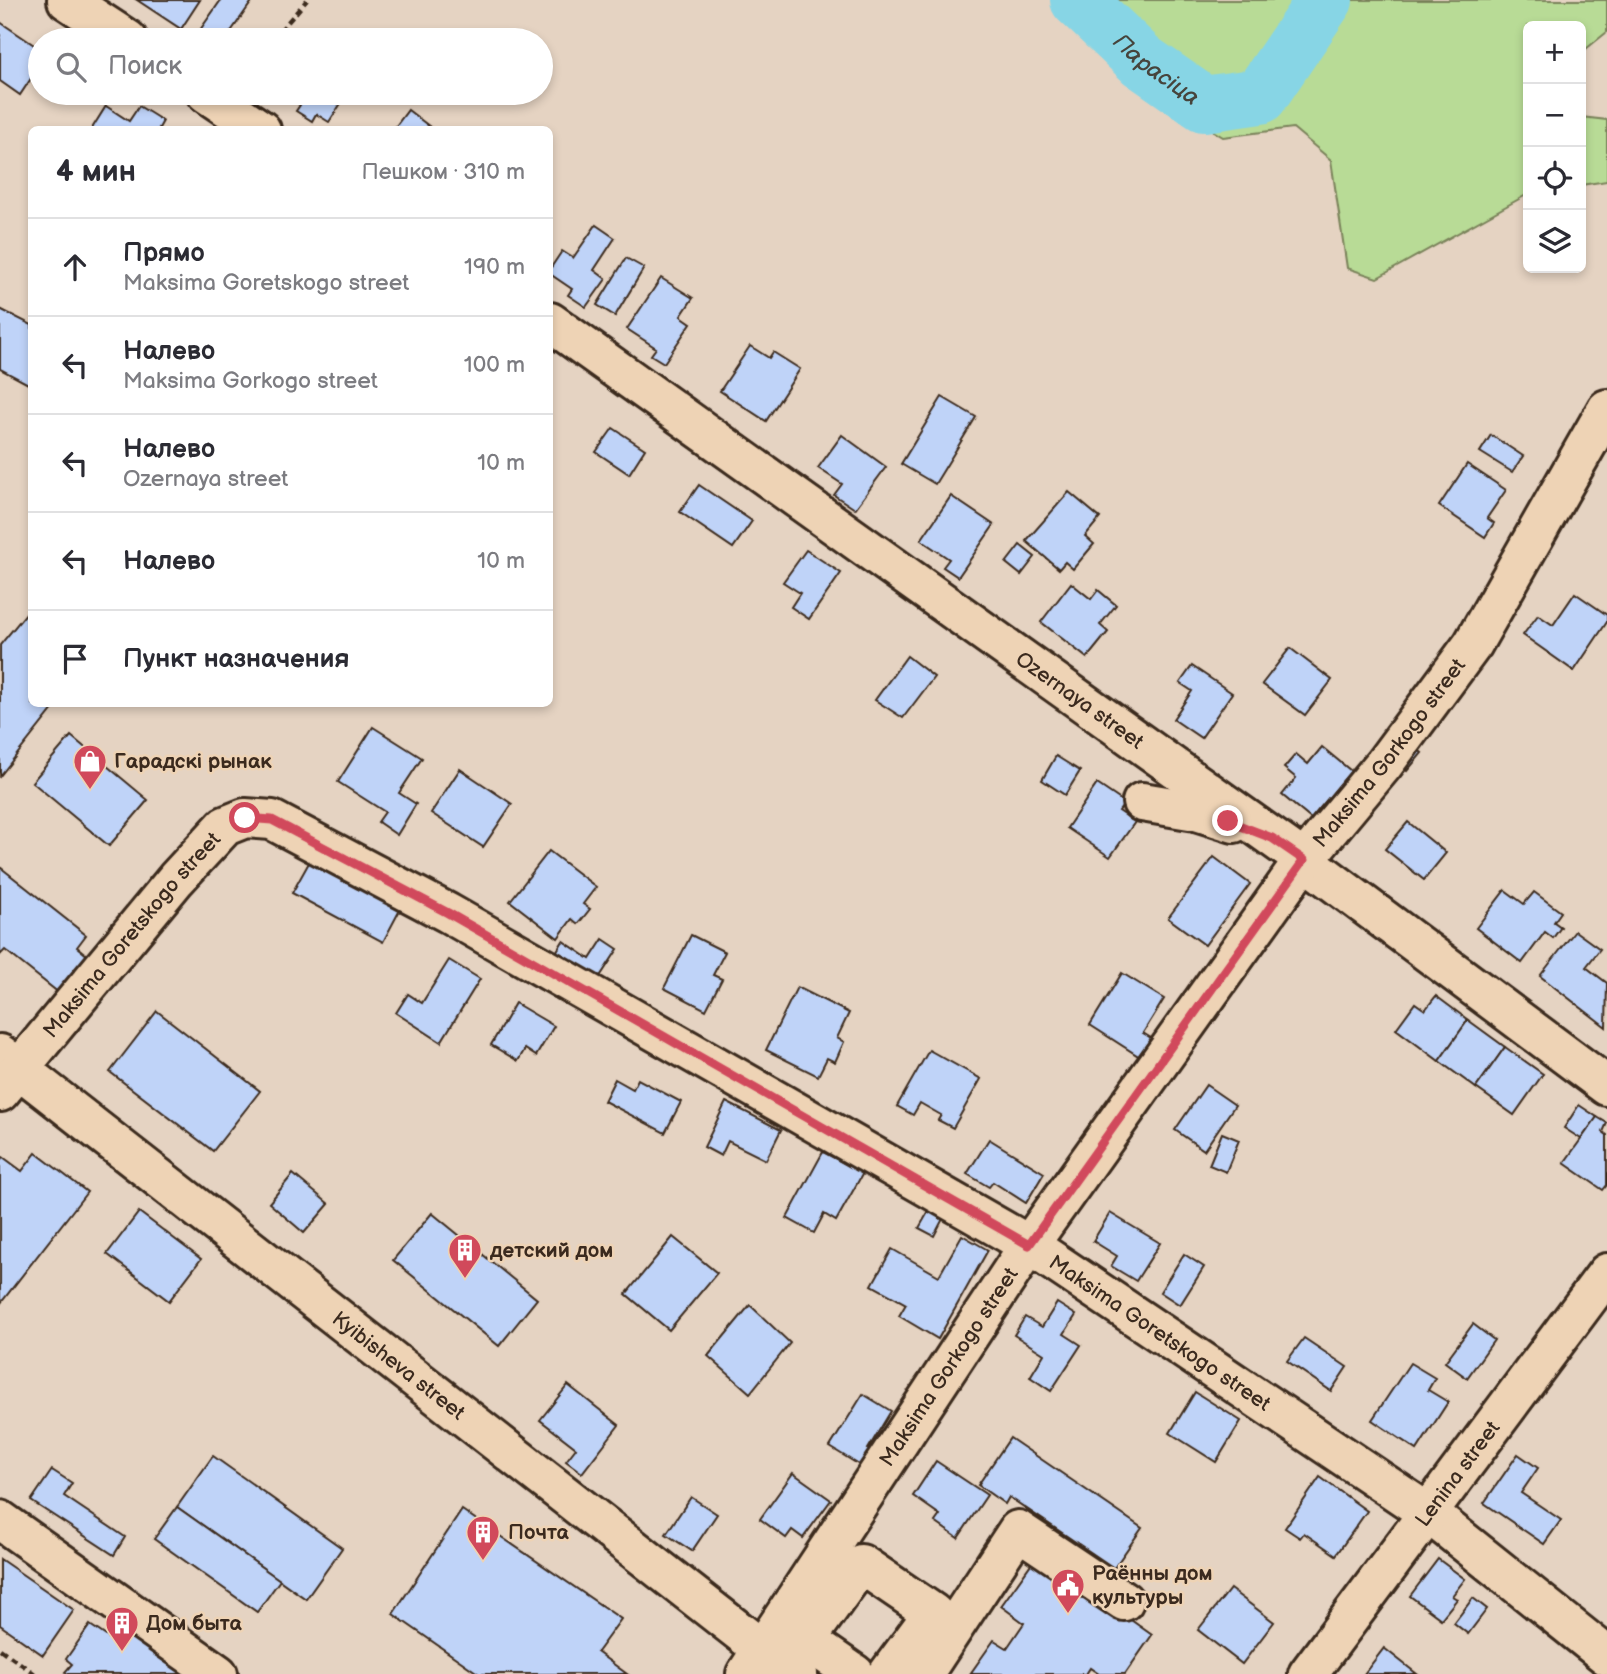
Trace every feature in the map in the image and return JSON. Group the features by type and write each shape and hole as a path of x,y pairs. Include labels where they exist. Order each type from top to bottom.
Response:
{"street":[{"path":"67,0 110,28"},
{"path":"224,105 255,126"},
{"name":"Ozernaya street","path":"553,323 1304,860 1607,1086"},
{"name":"Maksima Gorkogo street","path":"754,1662 1029,1245 1304,860 1384,764 1473,644 1607,409"},
{"path":"1142,802 1196,811 1272,838"},
{"name":"Maksima Goretskogo street","path":"6,1072 225,826 245,818 272,820 448,913 1029,1245 1428,1513 1607,1656"},
{"name":"Kyibisheva street","path":"6,1072 754,1662 798,1674"},
{"name":"Lenina street","path":"1308,1674 1607,1273"},
{"path":"0,1520 218,1674"},
{"path":"909,1670 1018,1530 1124,1601"},
{"path":"855,1674 806,1640 861,1564 933,1613 909,1670"}],"path":[{"path":"282,28 307,0"},
{"path":"0,1649 35,1674"}],"green space":[{"path":"1105,0 1607,0 1607,32 1586,49 1586,21 1523,21 1523,197 1377,278 1347,268 1331,160 1293,128 1223,137 1164,101"},
{"path":"1586,118 1607,120 1607,181 1586,184"}],"building":[{"path":"137,0 200,0 179,28"},
{"path":"221,0 253,0 233,28 201,28"},
{"path":"0,22 28,41 28,83 20,95 0,81"},
{"path":"300,105 340,105 329,122 316,114 312,121 296,111"},
{"path":"106,106 129,121 139,106 163,121 160,126 94,126"},
{"path":"408,110 429,126 396,126"},
{"path":"596,225 615,238 594,270 606,279 586,307 568,295 572,289 553,276 553,264 562,251 573,258"},
{"path":"626,258 644,268 615,316 597,305"},
{"path":"661,278 693,298 681,316 691,323 664,363 651,355 656,348 627,329"},
{"path":"0,309 28,323 28,384 0,369"},
{"path":"750,346 769,358 773,352 800,369 766,421 720,391"},
{"path":"942,397 976,417 935,484 901,464"},
{"path":"613,428 645,449 629,474 596,452"},
{"path":"842,435 886,467 855,509 834,495 842,484 818,468"},
{"path":"1491,435 1523,456 1512,472 1480,452"},
{"path":"1467,464 1506,490 1487,518 1494,523 1485,537 1439,506"},
{"path":"699,485 752,521 733,548 680,512"},
{"path":"1069,492 1100,518 1085,536 1094,544 1073,569 1065,562 1059,569 1026,541"},
{"path":"951,496 994,525 958,577 943,567 949,559 921,540"},
{"path":"1020,545 1035,557 1021,575 1006,563"},
{"path":"806,550 841,573 809,619 791,607 800,593 783,582"},
{"path":"1071,583 1091,599 1098,590 1116,605 1100,625 1108,632 1087,658 1041,622"},
{"path":"1575,593 1607,615 1607,622 1574,671 1523,635 1538,615 1553,625"},
{"path":"28,611 28,707 55,707 0,776 0,645"},
{"path":"1290,648 1332,680 1305,715 1262,684"},
{"path":"907,656 934,677 903,718 875,700"},
{"path":"1192,666 1232,693 1201,738 1173,719 1192,691 1180,683"},
{"path":"373,727 422,758 399,793 416,804 397,835 378,822 385,812 338,782"},
{"name":"Гарадскі рынак","path":"71,736 148,800 109,846 32,782"},
{"path":"1412,745 1422,753 1407,771 1398,763"},
{"path":"1322,747 1351,771 1311,819 1282,795 1296,778 1284,768 1296,754 1308,764"},
{"path":"1056,756 1080,771 1065,795 1042,780"},
{"path":"460,769 512,804 483,847 431,813"},
{"path":"1097,784 1125,803 1119,811 1135,822 1110,857 1067,828"},
{"path":"1408,822 1446,853 1424,880 1385,849"},
{"path":"549,851 596,887 583,904 590,909 578,924 572,919 558,938 510,901"},
{"path":"1214,857 1250,884 1205,945 1168,918"},
{"path":"311,859 401,908 383,942 292,893"},
{"path":"0,867 86,935 77,947 88,956 59,993 5,950 0,955"},
{"path":"1505,890 1524,904 1534,892 1561,912 1554,922 1561,927 1553,938 1545,932 1522,963 1476,928"},
{"path":"1575,931 1600,949 1586,967 1607,983 1606,1027 1540,976"},
{"path":"691,935 725,952 713,975 722,979 706,1010 664,988"},
{"path":"603,939 618,949 597,981 555,954 563,941 590,959"},
{"path":"449,960 480,979 441,1042 396,1013 408,994 422,1003"},
{"path":"1122,973 1164,999 1143,1033 1151,1038 1140,1057 1090,1025"},
{"path":"797,987 849,1013 837,1038 844,1042 835,1062 827,1058 818,1076 766,1050"},
{"path":"1436,996 1468,1020 1439,1061 1396,1029 1415,1003 1425,1010"},
{"path":"515,1003 554,1026 536,1056 525,1049 518,1061 491,1045"},
{"path":"157,1011 260,1091 213,1151 110,1072"},
{"path":"1468,1020 1505,1047 1476,1088 1439,1061"},
{"path":"1505,1047 1543,1074 1514,1115 1476,1088"},
{"path":"929,1050 981,1079 953,1128 938,1120 941,1115 920,1103 913,1115 897,1106"},
{"path":"615,1079 633,1089 638,1079 681,1102 665,1133 604,1101"},
{"path":"1206,1085 1235,1105 1204,1150 1175,1130"},
{"path":"726,1102 781,1130 766,1160 728,1141 721,1156 704,1147"},
{"path":"1579,1105 1597,1117 1581,1139 1564,1128"},
{"path":"1597,1117 1607,1123 1603,1132 1607,1135 1607,1185 1603,1190 1564,1163"},
{"path":"1222,1133 1239,1140 1226,1172 1209,1165"},
{"path":"989,1139 1044,1173 1026,1203 993,1182 989,1187 967,1174"},
{"path":"823,1152 863,1173 836,1221 824,1214 814,1233 787,1218"},
{"path":"36,1153 87,1192 0,1304 0,1160 3,1157 22,1171"},
{"path":"293,1174 329,1204 304,1233 269,1203"},
{"path":"931,1207 945,1215 934,1236 919,1228"},
{"path":"139,1212 201,1259 169,1301 107,1254"},
{"name":"детский дом","path":"432,1213 537,1299 499,1346 393,1260"},
{"path":"1110,1213 1160,1243 1136,1281 1111,1266 1117,1256 1093,1241"},
{"path":"962,1235 988,1250 938,1339 899,1316 906,1304 872,1285 892,1249 939,1276"},
{"path":"673,1237 717,1273 669,1330 626,1294"},
{"path":"1184,1254 1204,1267 1180,1305 1160,1292"},
{"path":"1057,1303 1076,1315 1064,1334 1081,1345 1051,1391 1030,1377 1044,1354 1014,1335 1025,1317 1042,1327"},
{"path":"750,1305 790,1343 750,1393 708,1356"},
{"path":"1473,1324 1494,1340 1467,1378 1445,1362"},
{"path":"1304,1338 1347,1367 1331,1391 1287,1361"},
{"path":"1410,1363 1435,1378 1428,1390 1448,1402 1417,1450 1372,1420"},
{"path":"568,1385 619,1425 582,1473 566,1461 576,1448 540,1420"},
{"path":"1195,1392 1241,1421 1216,1462 1170,1433"},
{"path":"863,1394 891,1411 868,1449 874,1452 864,1468 830,1447"},
{"path":"1010,1438 1142,1528 1114,1568 1009,1497 1005,1504 978,1485"},
{"path":"1518,1454 1538,1468 1521,1493 1561,1520 1544,1544 1484,1503"},
{"path":"213,1456 342,1548 306,1599 177,1507"},
{"path":"936,1461 987,1495 958,1538 935,1522 940,1515 913,1496"},
{"path":"52,1470 72,1483 64,1496 125,1537 114,1555 31,1501"},
{"path":"793,1473 831,1500 803,1538 792,1530 786,1538 760,1519"},
{"path":"1320,1477 1367,1511 1336,1555 1304,1533 1300,1538 1285,1528"},
{"path":"691,1497 717,1514 692,1551 666,1534"},
{"path":"177,1507 280,1580 257,1612 154,1539"},
{"name":"Почта","path":"462,1510 621,1619 597,1652 627,1674 479,1674 393,1614"},
{"name":"Раённы дом культуры","path":"1038,1554 1152,1635 1125,1674 1099,1674 1090,1668 1086,1674 970,1674 994,1640 1007,1648 1024,1623 1001,1606"},
{"path":"0,1559 74,1610 43,1655 0,1625"},
{"path":"1438,1559 1465,1579 1452,1596 1457,1599 1441,1619 1410,1596"},
{"path":"1230,1589 1274,1622 1242,1664 1198,1630"},
{"path":"1473,1598 1487,1609 1468,1634 1454,1623"},
{"name":"Дом быта","path":"90,1625 121,1646 135,1626 203,1674 68,1674 65,1672 72,1664 66,1659"},
{"path":"1384,1648 1417,1674 1364,1674"}],"waterway":[{"name":"Парасіца","path":"1078,0 1142,61 1204,104 1260,96 1325,0"}],"place":[{"name":"Гарадскі рынак","path":"90,791"},
{"name":"детский дом","path":"465,1280"},
{"name":"Почта","path":"483,1562"},
{"name":"Раённы дом культуры","path":"1068,1615"},
{"name":"Дом быта","path":"122,1653"}],"route":[{"path":"245,818 272,820 448,913 1029,1245 1304,860 1272,838 1228,821"}]}
